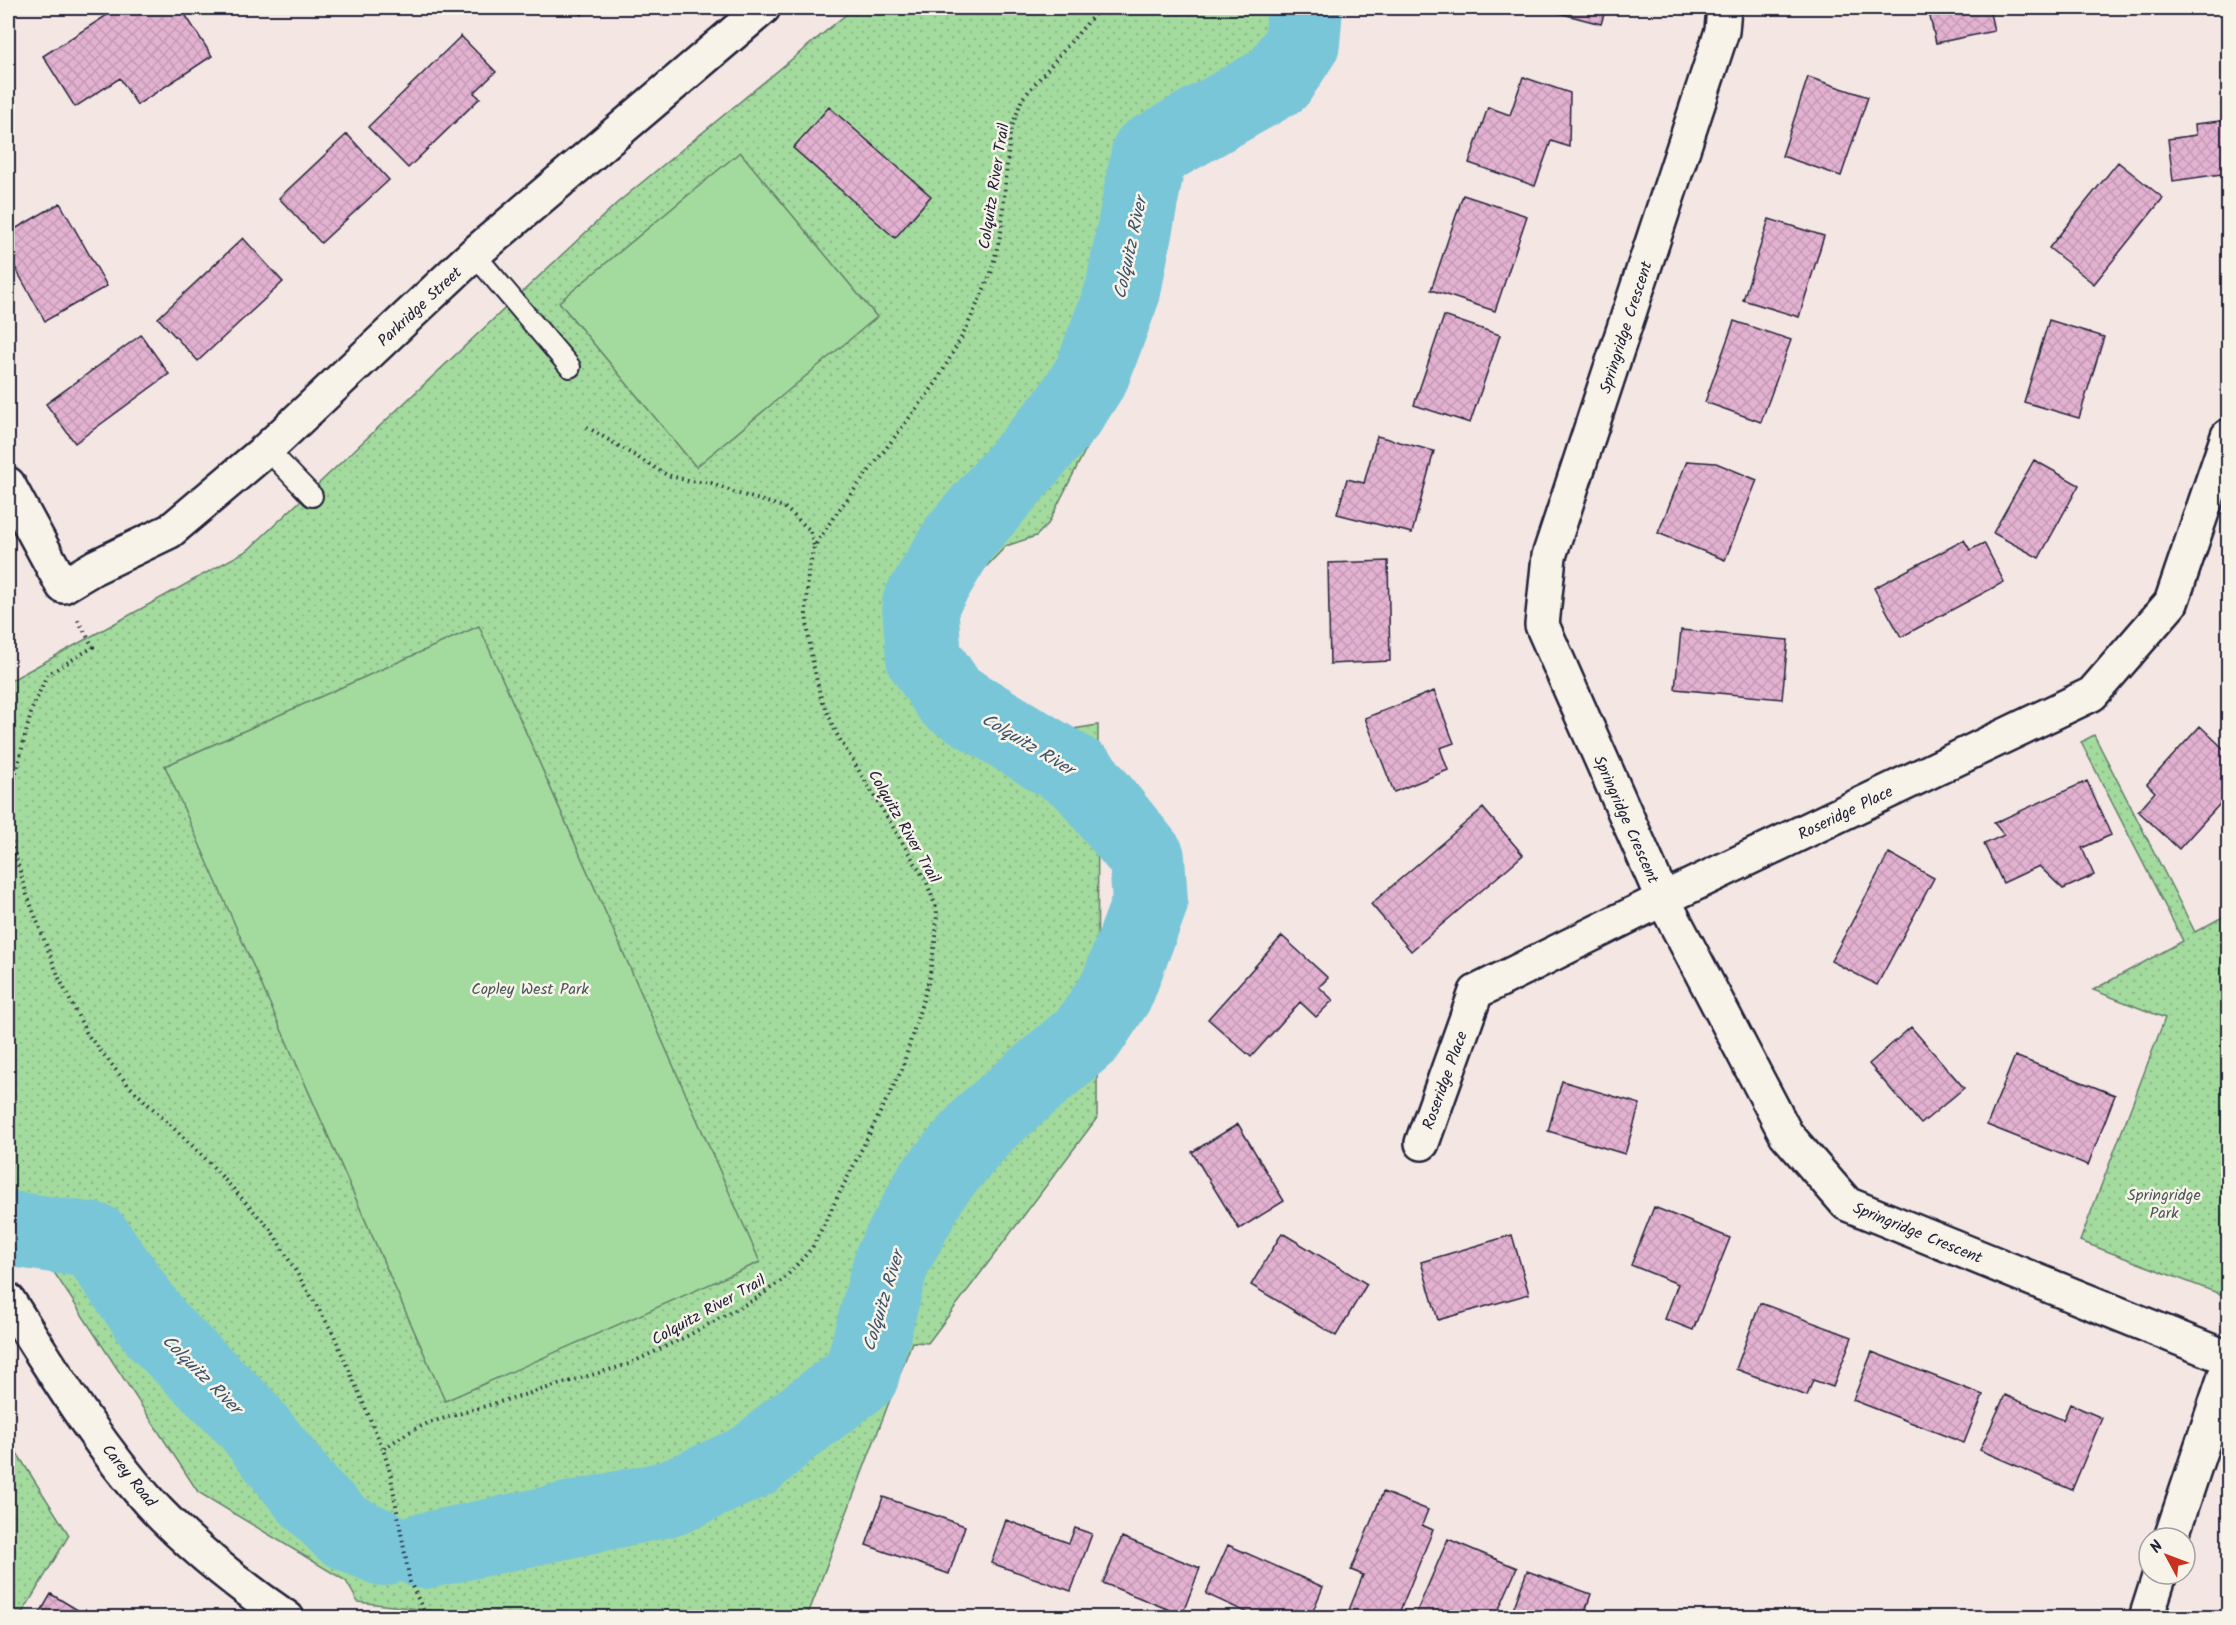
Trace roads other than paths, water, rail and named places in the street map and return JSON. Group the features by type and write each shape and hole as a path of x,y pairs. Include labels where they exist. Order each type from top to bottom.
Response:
{"street":[{"name":"Parkridge Street","path":"8,484 63,586 95,567 170,531 267,449 474,254 763,8"},
{"name":"Springridge Crescent","path":"1724,8 1722,31 1550,556 1542,625 1663,899 1786,1134 1847,1204 2229,1358"},
{"name":"Roseridge Place","path":"1422,1143 1476,992 1663,899 2092,693 2171,603 2229,436"},
{"name":"Carey Road","path":"8,1300 114,1458 151,1503 252,1594 287,1617"},
{"path":"2175,1526 2229,1367"},
{"path":"2145,1617 2156,1586"}],"lane":[{"path":"474,254 570,367"},
{"path":"267,449 312,496"}],"waterway":[{"name":"Colquitz River","path":"423,1551 672,1498 755,1460 788,1431 861,1376 892,1260 932,1185 986,1122 1088,1034 1117,990 1150,902 1147,858 1082,777 950,697 924,658 920,604 960,537 1068,412 1092,374 1123,291 1149,153 1278,80 1302,43 1305,8"},
{"name":"Colquitz River","path":"12,1229 95,1241 159,1332 246,1417 307,1494 343,1530 383,1548"}],"park label":[{"name":"Copley West Park","path":"530,988"},
{"name":"Springridge Park","path":"2164,1203"}]}
